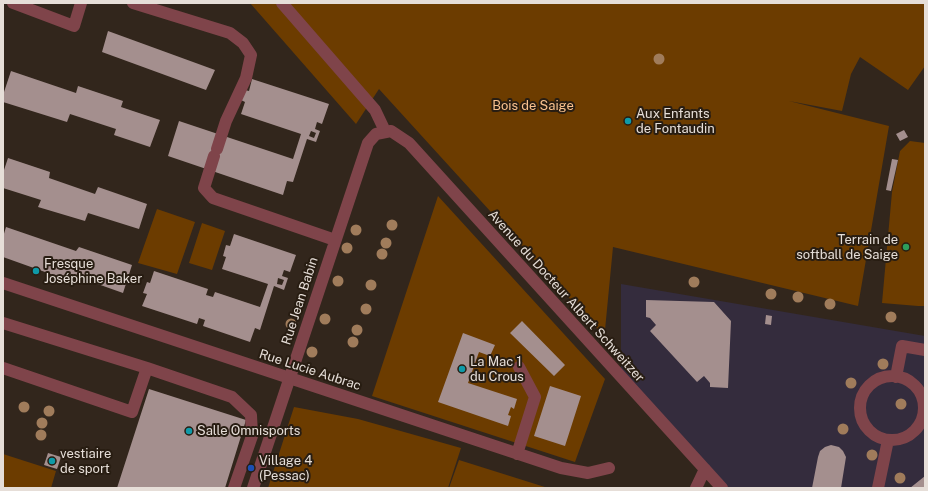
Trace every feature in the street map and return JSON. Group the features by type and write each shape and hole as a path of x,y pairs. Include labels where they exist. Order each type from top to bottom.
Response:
{"street":[{"path":"13,3 74,26 81,3"},
{"path":"133,3 230,33 243,43 251,55 246,78 226,121 204,188 213,198 336,240"},
{"path":"282,3 375,110 385,131"},
{"name":"Rue Jean Babin","path":"253,488 368,143 376,134 385,131"},
{"name":"Avenue du Docteur Albert Schweitzer","path":"385,131 391,131 409,143 722,488"},
{"name":"Rue Lucie Aubrac","path":"3,283 561,468 588,473 610,468"},
{"path":"3,323 147,368 232,397 251,415 252,436 234,488"},
{"path":"896,377 902,346 925,350"},
{"path":"517,454 535,397 519,367"},
{"path":"3,368 132,412 147,368"},
{"path":"891,376 901,377 916,387 922,395 924,413 921,423 915,431 907,437 898,440 888,440 878,437 869,431 863,423 860,413 860,402 864,392 871,384 880,378 891,376"},
{"path":"878,488 888,440"},
{"path":"696,488 705,469"}],"shaded area":[{"path":"621,284 925,336 925,488 722,488 621,377"}],"green space":[{"name":"Bois de Saige","path":"250,3 925,3 925,66 908,90 860,57 851,74 842,111 789,101 889,126 858,306 613,247 605,330 602,334 379,89 356,124"},
{"name":"Terrain de softball de Saige","path":"910,141 925,143 925,306 882,303 892,192 900,151"},
{"path":"438,196 605,379 575,462 372,396"},
{"path":"157,209 195,222 177,274 138,263"},
{"path":"202,223 225,231 212,270 189,263"},
{"path":"294,407 358,419 461,448 448,488 268,488"},
{"path":"3,454 56,471 51,488 3,488"},
{"path":"459,460 548,488 449,488"}],"building":[{"path":"108,31 215,70 206,90 102,52"},
{"path":"11,71 76,93 78,86 123,101 121,107 160,120 150,147 114,135 116,129 70,114 67,122 3,102 3,95"},
{"path":"252,79 329,104 322,124 317,122 315,129 320,131 316,142 307,139 293,182 287,181 283,195 168,156 179,121 293,159 301,134 241,114 245,102 241,100 245,90 249,91","holes":["311,131 316,133 314,138 309,136"]},
{"path":"904,130 908,137 900,141 896,134"},
{"path":"8,158 50,172 49,178 95,194 98,187 147,204 139,229 88,213 85,221 38,207 41,200 3,188 3,173"},
{"path":"892,159 898,160 891,191 886,190"},
{"path":"6,227 76,251 79,247 132,265 123,293 75,276 73,282 3,257 3,237"},
{"path":"234,234 296,255 290,272 284,270 282,276 288,278 284,290 274,286 260,330 255,328 250,342 203,326 205,320 199,318 197,324 142,306 147,294 143,293 147,282 150,283 154,271 208,289 206,295 213,297 215,292 260,307 268,284 222,269 226,257 223,256 226,245 230,246","holes":["278,278 284,280 282,285 277,284"]},
{"path":"646,300 714,302 731,321 728,388 710,387 710,383 704,376 697,382 650,331 656,325 650,318 646,317"},
{"path":"766,315 772,316 771,325 765,324"},
{"path":"522,321 565,365 554,376 510,333"},
{"name":"La Mac 1 du Crous","path":"463,333 495,345 490,356 479,352 468,383 517,399 514,409 511,407 508,415 511,416 508,426 438,402"},
{"path":"550,386 581,396 565,446 534,436"},
{"name":"Salle Omnisports","path":"149,389 246,420 225,488 117,488"},
{"path":"831,445 839,447 846,457 841,488 812,488 820,451"},
{"name":"vestiaire de sport","path":"48,453 61,457 57,469 44,465"},
{"path":"925,476 925,488 910,488"}],"place":[{"name":"Aux Enfants de Fontaudin","path":"628,121"},
{"name":"Terrain de softball de Saige","path":"906,247"},
{"name":"Fresque Joséphine Baker","path":"36,271"},
{"name":"La Mac 1 du Crous","path":"462,369"},
{"name":"Salle Omnisports","path":"189,431"},
{"name":"vestiaire de sport","path":"52,461"},
{"name":"Village 4 (Pessac)","path":"251,468"}]}
